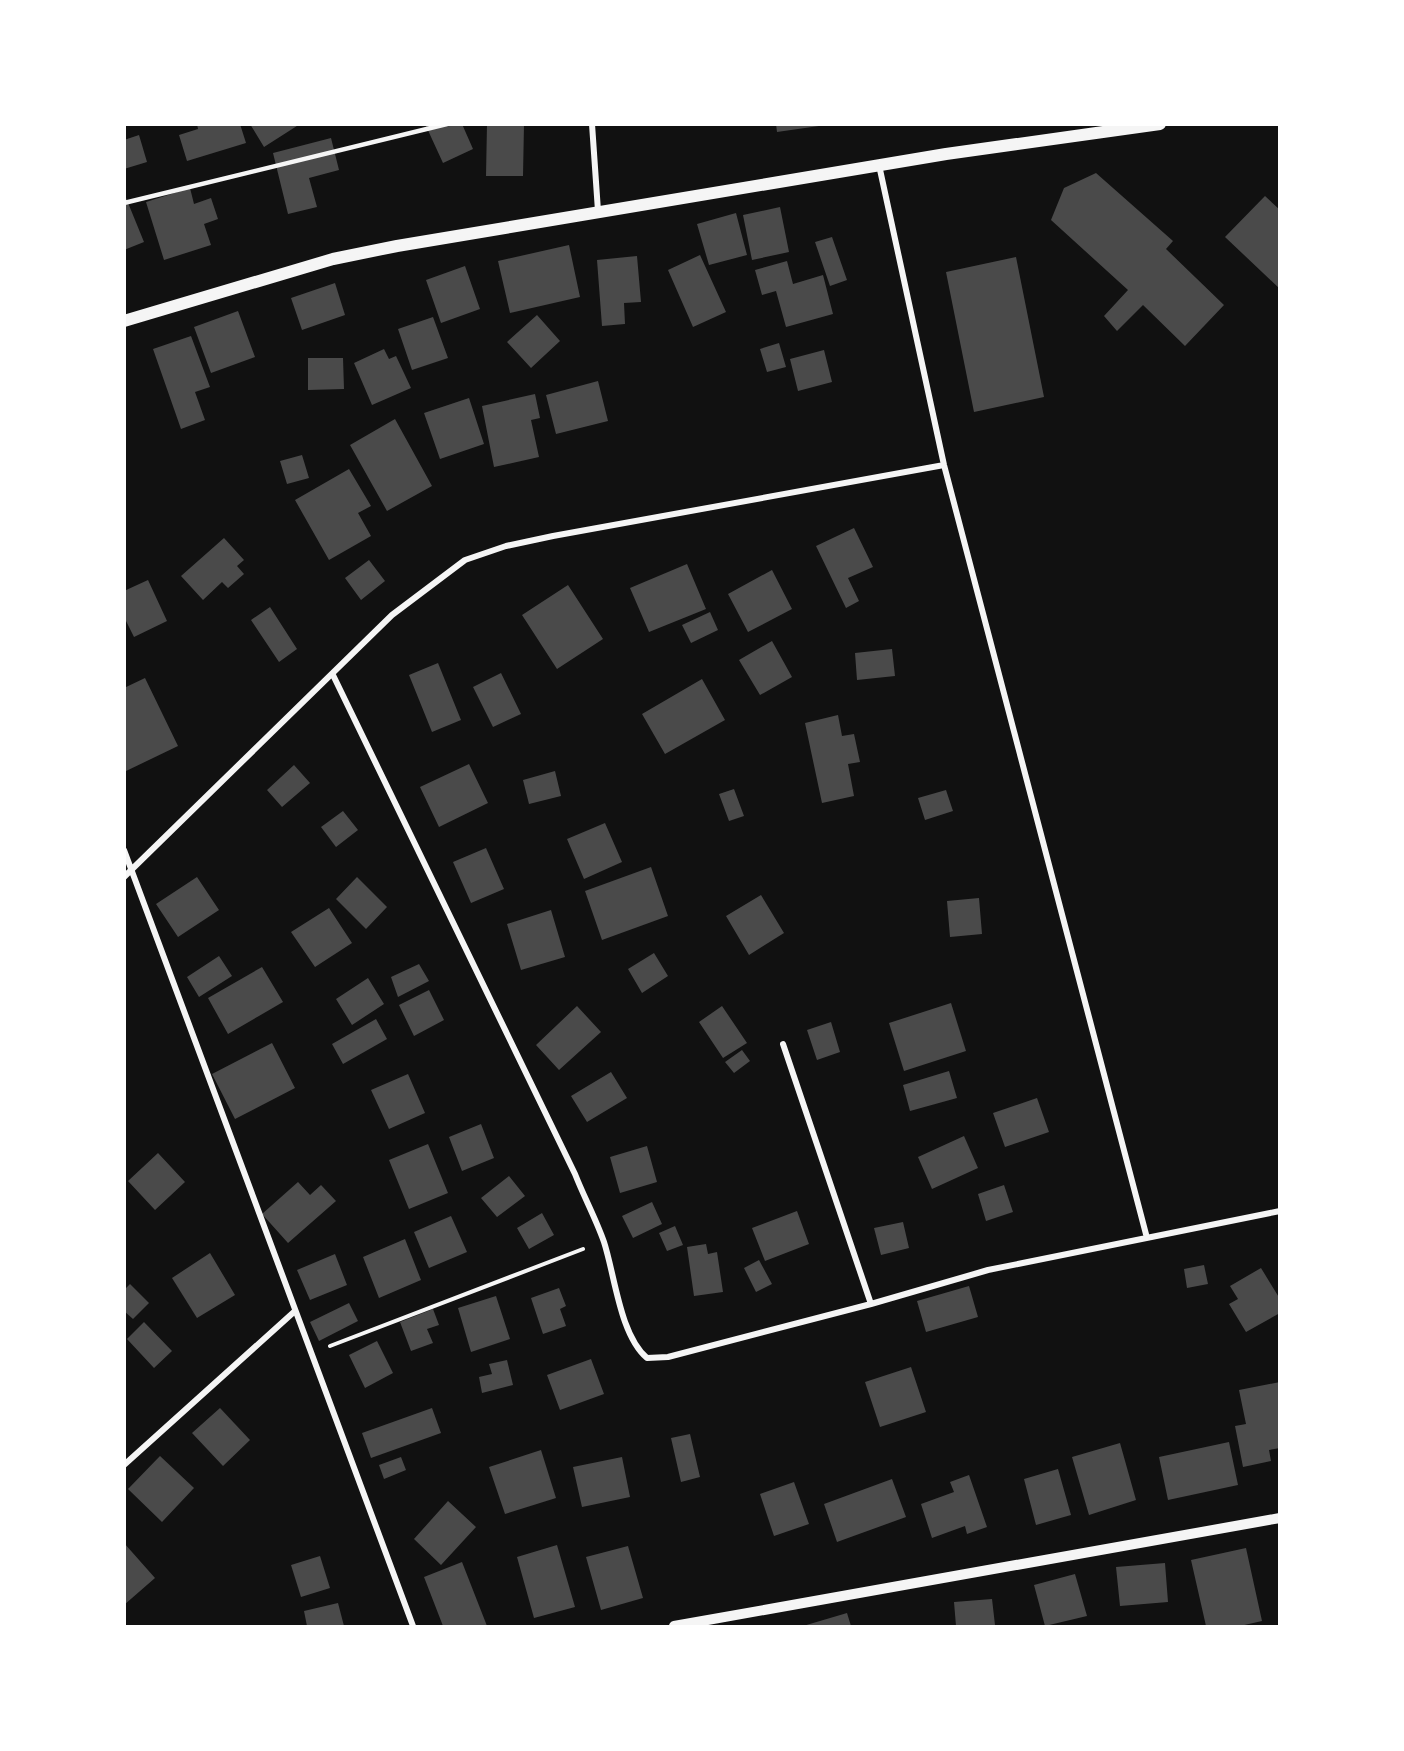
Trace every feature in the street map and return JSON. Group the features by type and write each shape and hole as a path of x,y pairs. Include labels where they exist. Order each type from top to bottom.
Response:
{"main road":[{"path":"124,321 333,259 598,211 879,165 1160,124"}],"street":[{"path":"592,124 598,211"},
{"path":"879,165 944,465 1147,1238"},
{"path":"124,877 392,615 465,560 506,546 553,536 944,465"},
{"path":"333,675 575,1174 604,1241 630,1335 638,1350 647,1358 668,1357 871,1304 988,1270 1280,1211"},
{"path":"124,850 133,869 310,1353 414,1626"},
{"path":"783,1044 871,1304"},
{"path":"124,1465 295,1311"},
{"path":"674,1626 1280,1518"}],"lane":[{"path":"124,203 447,124"}],"path":[{"path":"310,1353 604,1241"}],"building":[{"path":"197,124 240,124 246,143 187,161 179,135 198,129"},
{"path":"250,124 300,124 264,147"},
{"path":"462,124 473,149 443,163 426,126"},
{"path":"487,124 524,124 523,176 486,176"},
{"path":"776,124 819,124 819,126 777,132"},
{"path":"139,135 147,162 124,169 124,140"},
{"path":"331,138 339,170 309,178 317,207 288,214 273,153"},
{"path":"1096,173 1173,241 1166,249 1224,305 1185,346 1143,305 1117,331 1104,316 1128,290 1051,220 1064,188"},
{"path":"190,188 194,204 211,198 218,219 204,224 211,245 164,260 146,202"},
{"path":"124,193 144,242 124,250"},
{"path":"1265,196 1280,210 1280,289 1225,237"},
{"path":"780,207 789,252 752,260 743,215"},
{"path":"736,213 747,255 709,265 697,224"},
{"path":"832,237 847,280 830,286 815,242"},
{"path":"569,245 580,297 510,313 498,261"},
{"path":"700,255 726,312 693,327 668,270"},
{"path":"637,256 641,302 624,303 625,324 602,326 597,260"},
{"path":"1016,257 1044,397 974,412 946,272"},
{"path":"787,261 793,284 823,275 833,314 786,327 776,291 762,295 755,270"},
{"path":"465,266 480,309 441,323 426,280"},
{"path":"335,283 345,315 302,330 291,298"},
{"path":"238,311 255,357 211,373 194,327"},
{"path":"537,315 560,341 531,368 507,342"},
{"path":"433,317 448,358 412,370 398,329"},
{"path":"191,336 210,387 195,392 205,420 181,429 153,349"},
{"path":"779,343 786,367 767,372 760,349"},
{"path":"384,349 389,359 396,356 411,388 372,405 354,363"},
{"path":"824,350 832,382 798,391 790,359"},
{"path":"308,358 343,358 344,389 308,390"},
{"path":"598,381 608,421 556,434 546,395"},
{"path":"535,394 540,418 531,420 539,457 494,467 482,406"},
{"path":"469,398 484,444 440,459 424,413"},
{"path":"395,419 432,486 387,511 350,445"},
{"path":"302,455 309,478 287,484 280,461"},
{"path":"349,469 371,506 358,513 371,536 329,560 295,500"},
{"path":"854,528 873,567 848,578 859,601 846,608 816,546"},
{"path":"224,538 244,560 237,566 244,574 228,588 222,582 203,600 181,576"},
{"path":"369,560 385,581 361,600 345,578"},
{"path":"687,564 706,609 649,632 630,588"},
{"path":"772,570 792,609 748,632 728,594"},
{"path":"148,580 167,621 134,637 124,617 124,591"},
{"path":"568,585 603,639 557,669 522,615"},
{"path":"270,607 297,649 279,662 251,620"},
{"path":"710,612 718,630 691,643 682,625"},
{"path":"772,641 792,677 760,695 739,660"},
{"path":"892,649 895,676 857,680 855,653"},
{"path":"438,663 461,720 432,732 409,675"},
{"path":"501,673 521,714 493,727 473,687"},
{"path":"145,678 178,746 124,772 124,688"},
{"path":"702,679 725,720 665,754 642,714"},
{"path":"838,715 842,736 854,734 860,762 848,764 854,796 822,803 805,723"},
{"path":"469,764 488,803 439,827 420,787"},
{"path":"294,765 310,783 282,807 267,790"},
{"path":"555,771 561,796 529,804 523,780"},
{"path":"734,789 744,816 729,821 719,794"},
{"path":"946,790 953,811 925,820 918,798"},
{"path":"343,811 358,830 336,847 321,827"},
{"path":"605,823 622,862 584,879 567,839"},
{"path":"486,848 504,889 471,903 453,862"},
{"path":"651,867 668,916 602,940 585,891"},
{"path":"197,877 219,910 178,937 156,904"},
{"path":"357,877 387,907 366,929 336,899"},
{"path":"761,895 784,933 749,955 726,916"},
{"path":"979,898 982,934 950,937 947,901"},
{"path":"329,908 352,943 315,967 291,932"},
{"path":"551,910 565,957 521,970 507,924"},
{"path":"654,953 668,976 642,993 628,969"},
{"path":"219,956 232,976 199,997 187,977"},
{"path":"419,964 429,981 398,997 391,977"},
{"path":"262,967 283,1002 228,1034 208,998"},
{"path":"368,978 384,1004 352,1025 336,999"},
{"path":"429,990 444,1020 414,1036 399,1005"},
{"path":"951,1003 966,1051 904,1071 889,1023"},
{"path":"577,1006 601,1032 559,1070 536,1045"},
{"path":"722,1006 747,1043 723,1058 699,1022"},
{"path":"376,1019 387,1039 343,1064 332,1044"},
{"path":"831,1022 840,1052 817,1060 807,1030"},
{"path":"272,1043 295,1088 235,1119 212,1074"},
{"path":"742,1050 750,1061 734,1073 725,1062"},
{"path":"949,1071 957,1098 910,1111 903,1085"},
{"path":"611,1072 627,1098 587,1122 571,1096"},
{"path":"408,1074 425,1113 389,1129 371,1090"},
{"path":"1037,1098 1049,1132 1005,1147 993,1113"},
{"path":"481,1124 494,1158 462,1171 449,1137"},
{"path":"964,1136 978,1168 932,1189 918,1157"},
{"path":"428,1144 448,1193 409,1209 389,1160"},
{"path":"647,1146 657,1182 620,1193 610,1157"},
{"path":"158,1153 185,1182 155,1210 128,1181"},
{"path":"509,1176 525,1196 497,1217 481,1198"},
{"path":"298,1182 310,1195 321,1185 336,1201 288,1243 262,1214"},
{"path":"1004,1185 1013,1212 986,1221 978,1194"},
{"path":"652,1202 662,1224 633,1238 622,1216"},
{"path":"797,1211 809,1244 765,1261 752,1228"},
{"path":"542,1213 554,1235 529,1249 517,1228"},
{"path":"451,1216 467,1252 429,1268 414,1232"},
{"path":"903,1222 909,1248 881,1255 874,1228"},
{"path":"675,1226 683,1245 667,1251 659,1233"},
{"path":"405,1239 421,1280 379,1298 363,1257"},
{"path":"706,1244 708,1254 717,1252 723,1292 694,1296 687,1247"},
{"path":"210,1253 235,1295 197,1318 172,1278"},
{"path":"335,1254 347,1285 310,1300 297,1270"},
{"path":"759,1260 772,1284 756,1292 744,1268"},
{"path":"1204,1265 1208,1284 1187,1288 1184,1269"},
{"path":"1261,1268 1280,1299 1280,1313 1246,1332 1229,1304 1238,1299 1230,1286"},
{"path":"130,1284 149,1303 133,1319 124,1311 124,1290"},
{"path":"969,1286 978,1317 926,1332 917,1301"},
{"path":"559,1288 566,1306 560,1309 566,1326 543,1334 531,1298"},
{"path":"496,1296 510,1339 471,1352 458,1308"},
{"path":"349,1303 358,1321 319,1341 310,1322"},
{"path":"433,1309 439,1325 427,1329 433,1343 411,1351 400,1322"},
{"path":"144,1322 172,1351 154,1368 127,1339"},
{"path":"377,1341 393,1373 365,1388 349,1355"},
{"path":"591,1359 604,1394 560,1410 547,1375"},
{"path":"507,1360 513,1385 482,1393 479,1377 492,1374 489,1364"},
{"path":"911,1367 926,1412 880,1427 865,1382"},
{"path":"1280,1382 1280,1448 1269,1450 1271,1461 1243,1467 1235,1426 1246,1424 1239,1390"},
{"path":"220,1408 250,1440 223,1466 192,1433"},
{"path":"432,1408 441,1433 371,1458 362,1433"},
{"path":"690,1434 700,1477 681,1482 671,1438"},
{"path":"1229,1442 1238,1485 1168,1500 1159,1457"},
{"path":"1120,1443 1136,1500 1089,1515 1072,1457"},
{"path":"541,1450 556,1498 505,1514 489,1467"},
{"path":"160,1456 194,1488 162,1522 128,1489"},
{"path":"401,1457 406,1470 384,1479 379,1465"},
{"path":"622,1457 630,1497 582,1507 573,1467"},
{"path":"1058,1469 1071,1515 1036,1525 1024,1479"},
{"path":"969,1475 987,1527 967,1534 965,1526 932,1538 921,1504 954,1492 950,1482"},
{"path":"892,1479 906,1517 837,1542 824,1504"},
{"path":"794,1482 809,1524 774,1536 760,1494"},
{"path":"448,1501 476,1527 441,1565 414,1539"},
{"path":"124,1543 155,1578 124,1605"},
{"path":"557,1545 575,1607 534,1618 517,1557"},
{"path":"628,1546 643,1598 601,1610 586,1557"},
{"path":"1246,1548 1262,1621 1240,1626 1206,1626 1191,1560"},
{"path":"320,1556 330,1588 301,1597 291,1565"},
{"path":"462,1562 487,1626 443,1626 424,1577"},
{"path":"1165,1563 1168,1602 1120,1606 1116,1567"},
{"path":"1075,1574 1087,1616 1045,1626 1034,1585"},
{"path":"992,1599 995,1625 956,1626 954,1602"},
{"path":"338,1603 344,1626 307,1626 304,1611"},
{"path":"847,1613 851,1626 803,1626"}]}
